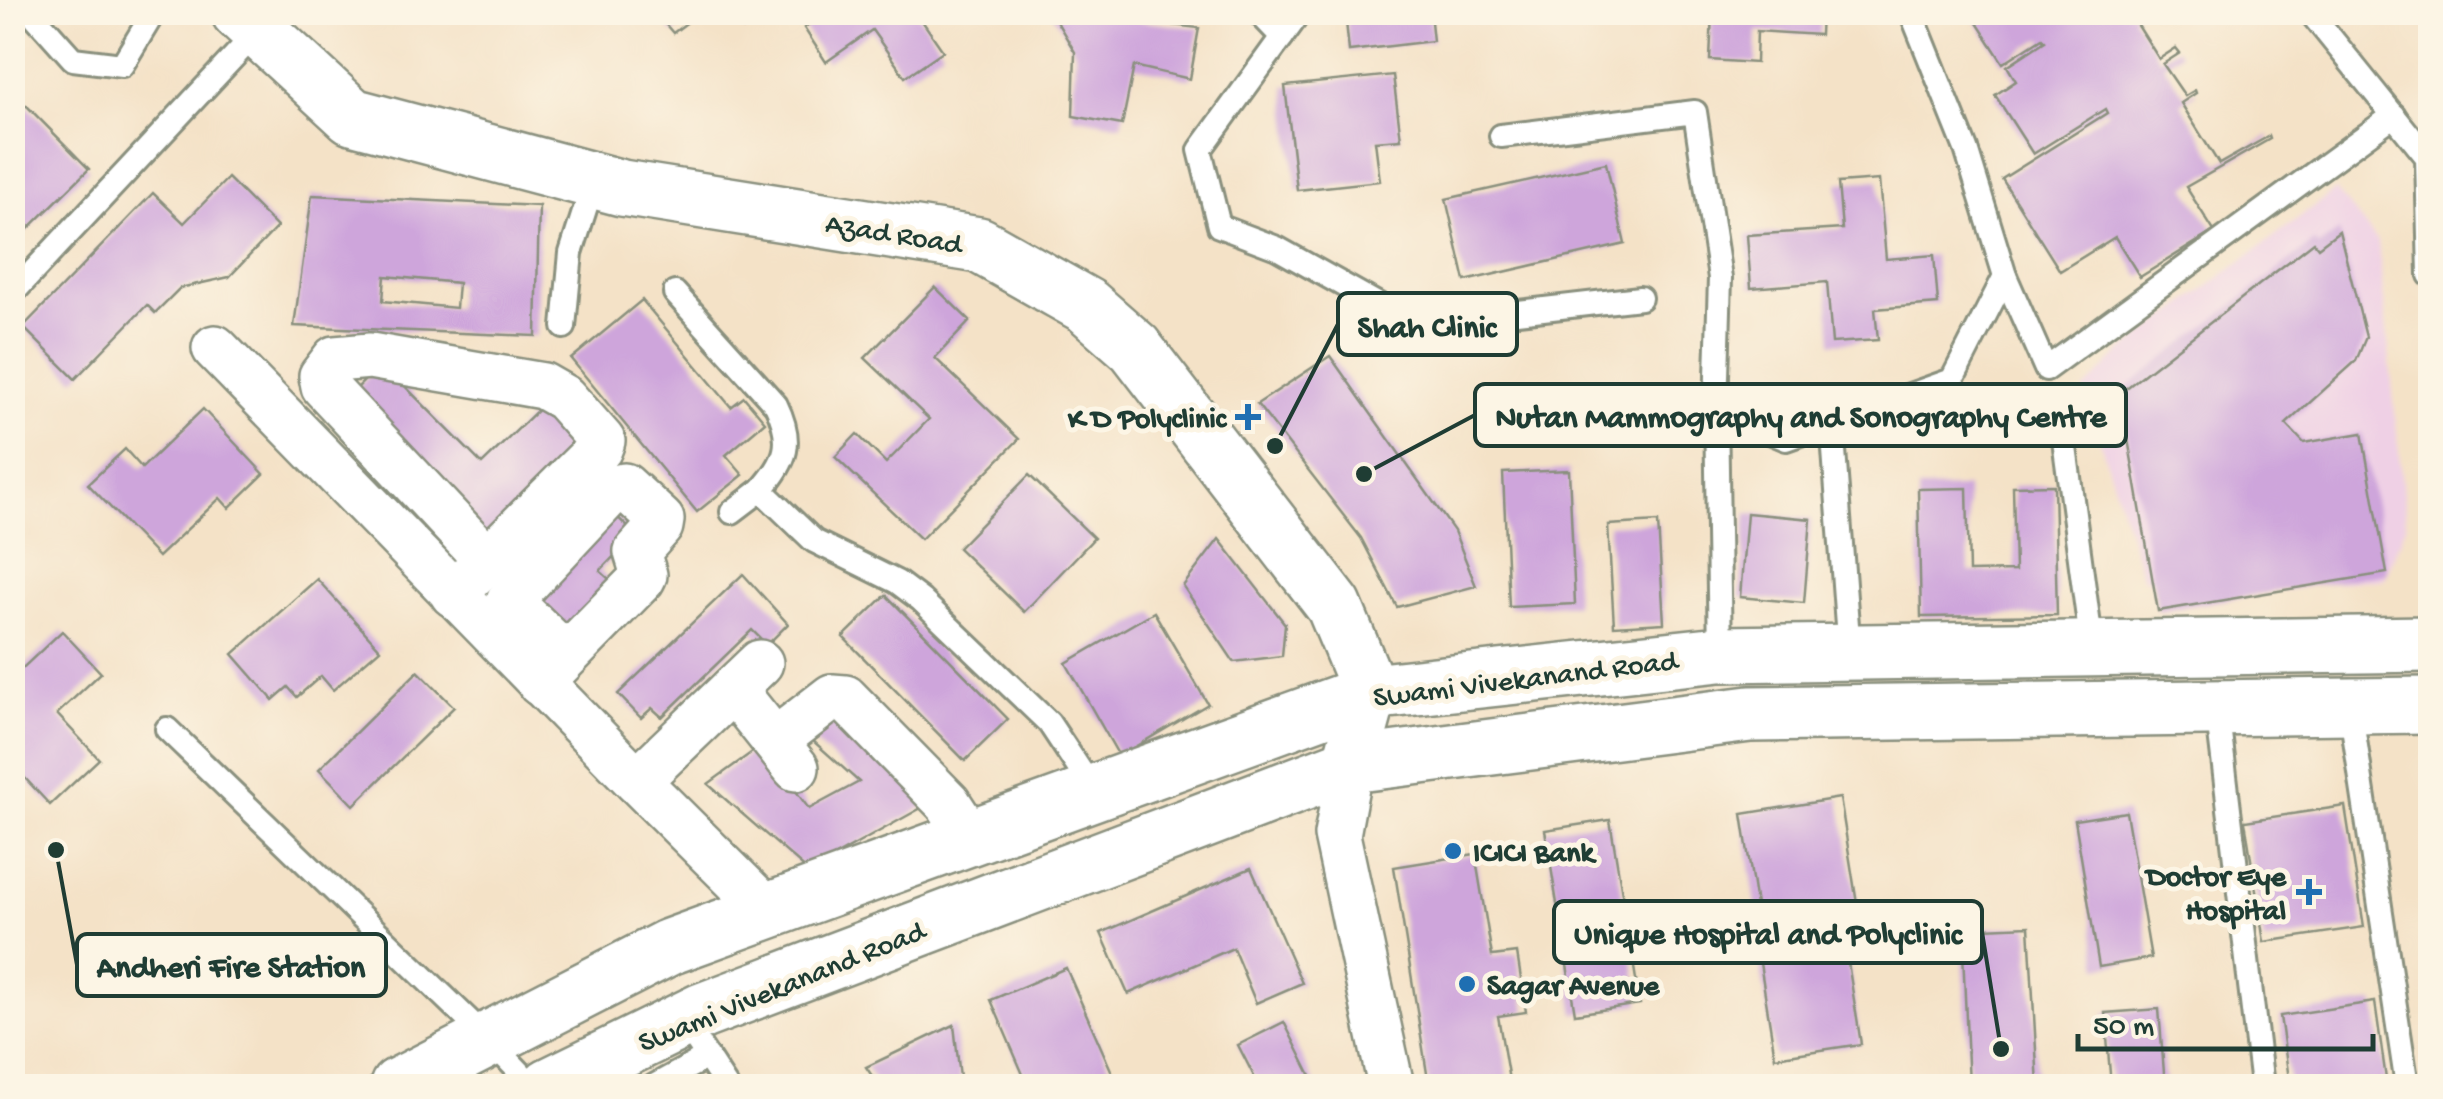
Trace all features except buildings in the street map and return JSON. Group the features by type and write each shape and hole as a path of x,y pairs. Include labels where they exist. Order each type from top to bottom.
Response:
{"main road":[{"name":"Azad Road","path":"248,22 352,116 622,188 978,246 1086,306 1134,348 1334,606 1370,692"},
{"name":"Swami Vivekanand Road","path":"398,1086 670,947 1370,692 1720,654 2430,644"},
{"path":"1350,764 1370,692"},
{"name":"Swami Vivekanand Road","path":"549,1086 695,1038 1350,764 1750,714 2430,705"}],"street":[{"path":"215,348 454,594 553,669 637,781 768,911"},
{"path":"454,594 599,448 600,438 564,398 543,386 370,356 335,359 322,376 324,386 487,560"},
{"path":"637,781 746,676 785,755 832,697 845,698 948,803 971,838"},
{"path":"1350,764 1337,835 1391,1086"}],"lane":[{"path":"31,12 73,58 122,65 154,12"},
{"path":"1258,12 1282,37"},
{"path":"1300,12 1200,150 1219,226 1277,248 1413,324 1640,298"},
{"path":"1911,12 1966,149 2005,276 2046,368 2394,115"},
{"path":"2310,12 2427,156 2430,274"},
{"path":"12,294 248,22"},
{"path":"1500,136 1695,112 1720,278 1716,409 1720,654"},
{"path":"564,327 571,253 594,180"},
{"path":"1716,409 1786,439 1952,380 2005,276"},
{"path":"675,293 776,405 786,424 786,454 780,468 761,490 732,512"},
{"path":"2059,403 2092,648"},
{"path":"1832,423 1849,652"},
{"path":"761,490 814,541 898,582 921,600 1049,722 1094,792"},
{"path":"2350,706 2407,1086"},
{"path":"2218,708 2262,1086"},
{"path":"167,728 533,1086"},
{"path":"654,1086 695,1038 726,1086"}],"shaded area":[{"path":"2336,190 2378,242 2406,524 2384,579 2321,583 2143,579 2084,390 2120,353"}],"place":[{"name":"K D Polyclinic","path":"1248,417"},
{"name":"Shah Clinic","path":"1275,446"},
{"name":"Nutan Mammography and Sonography Centre","path":"1364,474"},
{"name":"Andheri Fire Station","path":"56,850"},
{"name":"ICICI Bank","path":"1453,851"},
{"name":"Doctor Eye Hospital","path":"2309,892"},
{"name":"Sagar Avenue","path":"1467,984"},
{"name":"Unique Hospital and Polyclinic","path":"2001,1049"}]}
